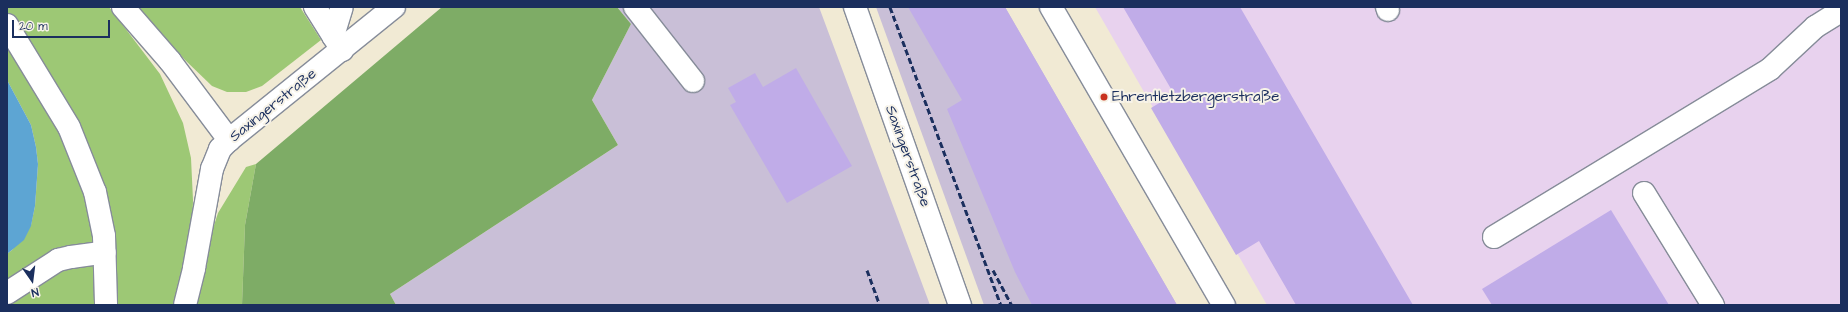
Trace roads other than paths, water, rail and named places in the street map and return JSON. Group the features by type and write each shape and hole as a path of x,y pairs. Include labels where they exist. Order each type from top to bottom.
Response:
{"street":[{"path":"123,7 170,61 229,140"},
{"path":"315,7 337,43"},
{"path":"337,43 342,7"},
{"name":"Saxingerstraße","path":"185,305 194,268 212,169 220,149 337,43 394,7"},
{"path":"635,7 693,81"},
{"name":"Saxingerstraße","path":"854,7 960,305"},
{"path":"1051,7 1224,305"},
{"path":"1494,237 1770,69 1815,27 1841,11"},
{"path":"7,25 69,127 85,163 95,192 101,217 105,252 106,305"},
{"path":"1644,193 1713,305"},
{"path":"7,293 58,260 71,256 105,252"}],"water":[{"path":"7,80 31,125 38,164 35,206 31,226 24,240 7,254"}],"railway":[{"path":"890,7 1001,305"},
{"path":"867,270 880,305"},
{"path":"993,270 1012,305"}],"place":[{"name":"Ehrentletzbergerstraße","path":"1104,97"}]}
